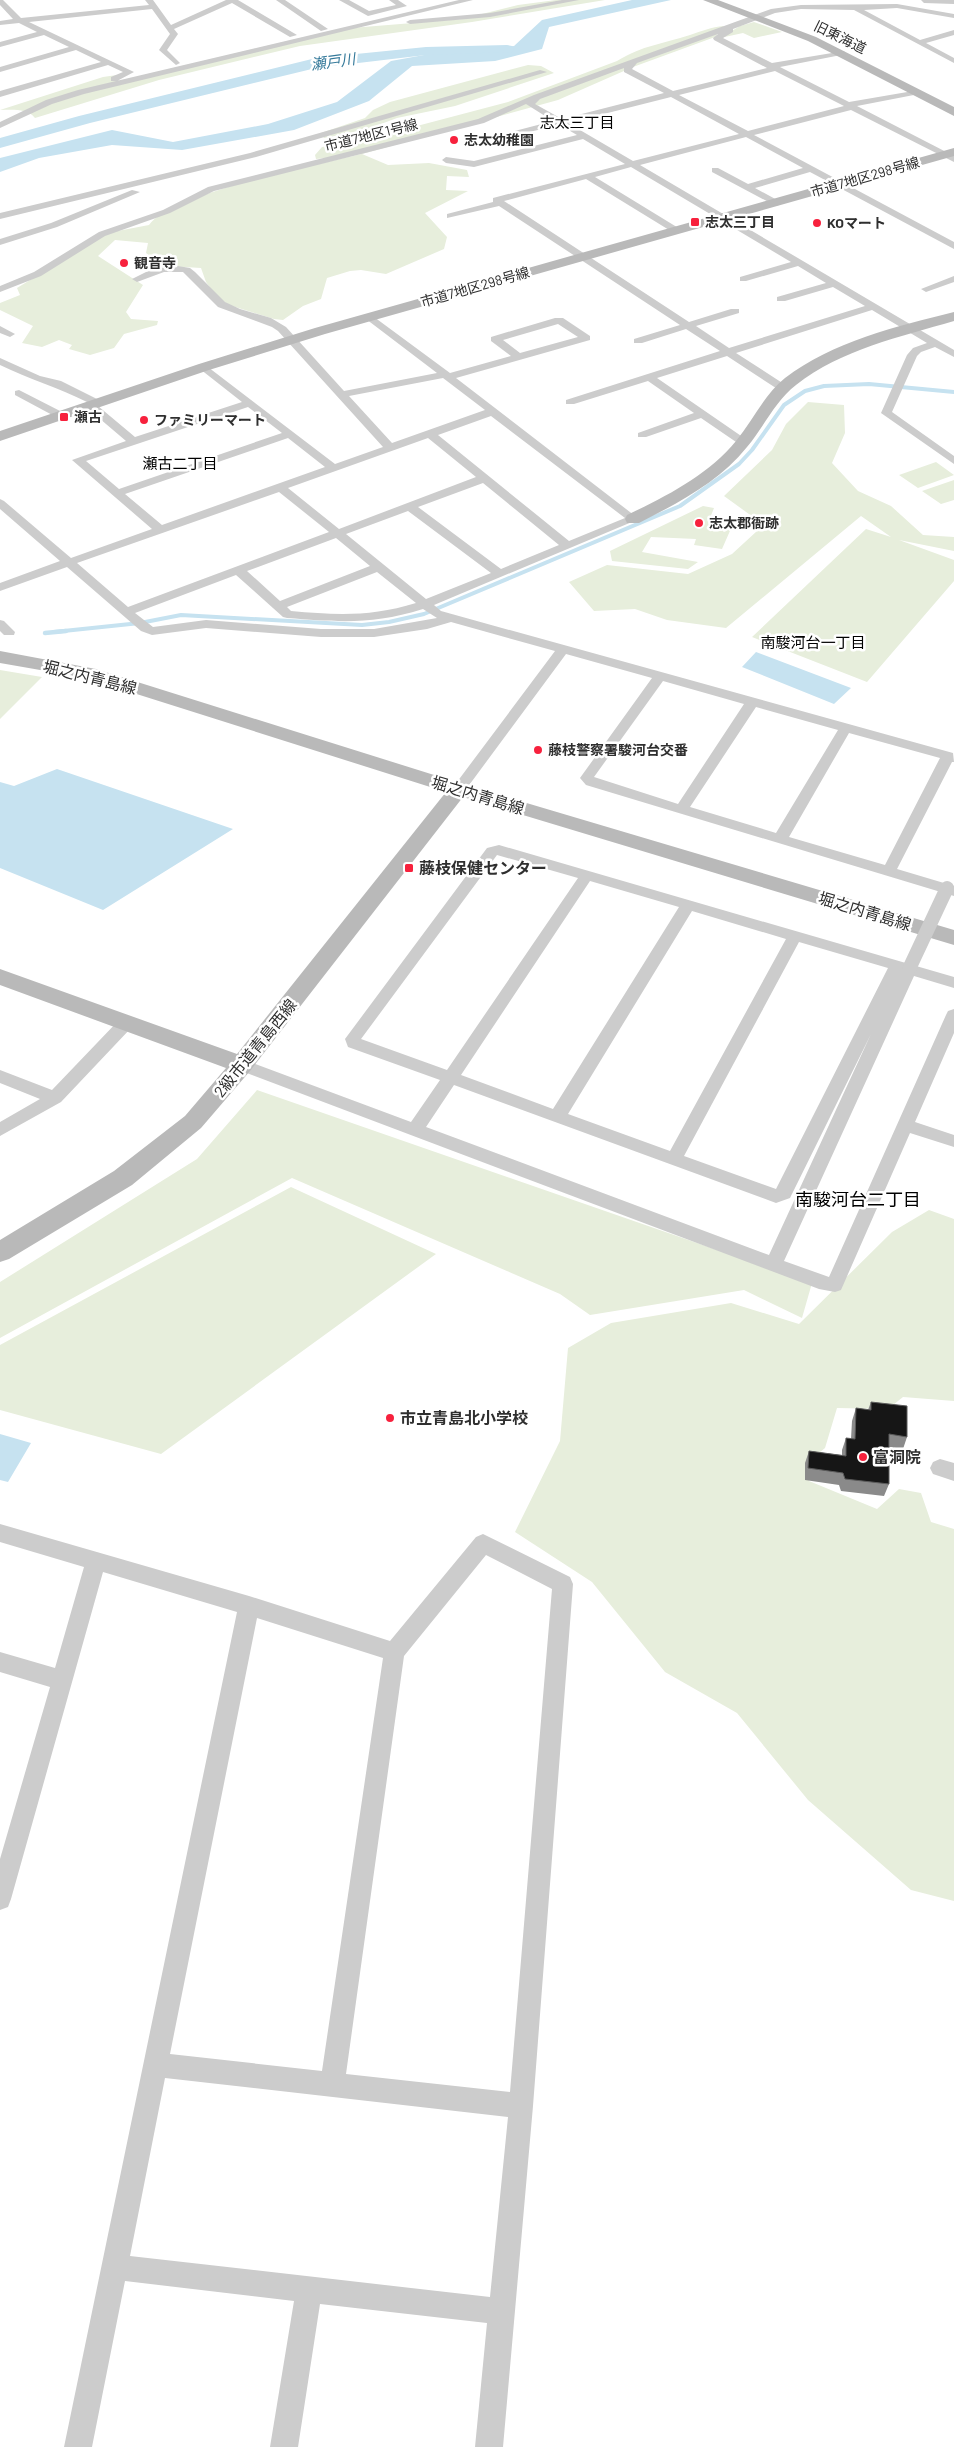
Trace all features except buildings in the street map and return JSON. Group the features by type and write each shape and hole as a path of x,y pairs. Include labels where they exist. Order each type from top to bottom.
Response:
{"street":[{"path":"0,1 4,0"},
{"path":"170,28 232,0 293,36"},
{"path":"280,0 324,29"},
{"path":"343,0 368,14 403,6 393,0"},
{"path":"0,125 23,113 64,97 373,24 426,8 470,0"},
{"path":"102,87 108,82 130,72 324,29 490,15 575,0"},
{"name":"旧東海道","path":"708,0 750,19 842,53 951,108"},
{"path":"0,1 19,20 130,72"},
{"path":"951,155 717,38 750,19 774,11 801,7 851,4 954,2"},
{"path":"0,24 151,4 174,34 163,50 176,63"},
{"path":"851,4 908,7 954,15"},
{"path":"851,4 954,60"},
{"name":"市道7地区1号線","path":"0,289 33,277 96,237 118,227 161,214 194,195 211,188 481,122 501,111 537,97 750,19"},
{"path":"0,45 44,32"},
{"path":"923,42 954,32"},
{"path":"923,42 945,43"},
{"path":"0,70 76,47"},
{"path":"506,136 772,67 842,53"},
{"path":"3,91 108,62"},
{"path":"634,62 627,70 954,246"},
{"path":"0,216 253,155 543,72"},
{"path":"783,388 496,200 850,106 916,92"},
{"path":"537,97 530,104 836,282 954,354"},
{"path":"0,114 23,113"},
{"path":"446,160 474,164 584,136"},
{"path":"0,242 54,225 160,183 231,164 253,155"},
{"name":"市道7地区298号線","path":"0,436 204,367 291,340 839,184 951,155"},
{"path":"748,186 811,169"},
{"path":"715,170 748,186 776,203"},
{"path":"587,176 677,230"},
{"path":"450,216 499,203"},
{"path":"743,279 800,262"},
{"path":"136,279 166,269 183,270 191,273 205,291 218,303 229,309 265,319 282,329 390,448"},
{"path":"926,288 954,279"},
{"path":"781,299 836,282"},
{"path":"570,402 874,306"},
{"path":"638,341 735,311"},
{"path":"238,570 287,614 343,619 390,615 429,608 500,574 633,519 695,486 726,462 783,388 809,368 827,358 954,316"},
{"path":"370,317 633,519"},
{"path":"340,395 446,376 520,358 586,338 559,320 495,339 520,358"},
{"path":"936,343 917,350 912,355 886,413 954,461"},
{"path":"0,360 36,378 56,383 93,404 133,441"},
{"path":"204,367 333,468"},
{"path":"649,376 743,442"},
{"path":"18,393 60,415"},
{"path":"160,530 78,460 250,403"},
{"path":"0,587 492,412"},
{"path":"642,435 703,414"},
{"path":"117,493 290,434"},
{"path":"430,434 568,546"},
{"path":"130,615 238,570 484,478"},
{"path":"280,487 429,608 450,618 951,757 889,871"},
{"path":"0,502 145,628 152,631 206,624 347,634 383,632 450,618"},
{"path":"409,506 500,574"},
{"path":"278,606 379,567"},
{"name":"堀之内青島線","path":"3,635 954,938"},
{"path":"464,783 564,649"},
{"name":"堀之内青島線","path":"0,657 89,673 954,927"},
{"path":"660,676 587,778 591,782 950,889 903,967 784,1193 776,1196 354,1043 353,1039 492,851 499,850 903,967 954,983"},
{"path":"682,809 753,701"},
{"path":"780,839 846,727"},
{"name":"2級市道青島西線","path":"0,1252 123,1178 193,1122 242,1065 464,783"},
{"path":"416,1130 587,875"},
{"path":"558,1118 688,905"},
{"path":"674,1159 795,936"},
{"path":"773,1265 903,967"},
{"path":"0,977 242,1065 825,1284 835,1284 954,1015"},
{"path":"0,1130 55,1098 125,1024"},
{"path":"0,1076 55,1098"},
{"path":"906,1125 954,1141"},
{"path":"0,1533 249,1606 394,1652"},
{"path":"332,2084 394,1652 483,1543 564,1584 521,2106 489,2447"},
{"path":"0,1899 96,1561"},
{"path":"78,2447 116,2268 249,1606"},
{"path":"0,1662 61,1680"},
{"path":"156,2065 521,2106"},
{"path":"116,2268 502,2312"},
{"path":"284,2447 309,2289"}],"green space":[{"path":"556,0 605,0 472,22 300,46 159,80 35,118 24,111 0,110 103,77 117,75 119,81 339,29 462,19 518,5"},
{"path":"754,22 782,32 754,38 743,33 720,38 740,26"},
{"path":"724,26 715,37 633,67 558,100 362,154 388,165 429,163 467,170 469,177 447,176 446,190 468,191 425,213 447,237 444,249 386,274 361,270 350,271 327,278 321,299 303,306 283,320 229,305 217,297 206,282 201,268 168,266 146,253 148,243 115,240 98,256 143,285 126,312 131,319 158,321 157,325 124,334 114,348 90,355 69,349 72,345 59,340 42,347 22,343 33,326 0,310 0,303 20,295 17,288 107,233 149,225 162,213 214,191 361,154 316,159 315,155 322,147 360,141 508,102 617,61 644,48 711,28"},
{"path":"528,65 541,66 554,73 455,106 397,118 365,130 324,138 321,133 365,118 373,110 390,102"},
{"path":"808,402 844,405 845,433 832,463 858,491 891,506 923,535 954,537 954,551 899,540 954,560 954,581 867,682 752,637 866,529 891,537 861,516 726,628 667,620 635,609 594,611 569,582 607,565 688,574 732,554 757,531 753,517 724,496 772,450 786,424"},
{"path":"936,462 954,475 918,488 899,475"},
{"path":"954,480 954,500 941,504 922,491"},
{"path":"703,506 714,508 710,518 733,524 722,549 694,545 696,539 651,537 642,552 698,562 688,569 612,561 610,551"},
{"path":"0,670 42,677 0,719"},
{"path":"257,1090 812,1283 802,1318 744,1290 590,1315 560,1294 292,1178 0,1338 0,1282 197,1159"},
{"path":"291,1187 436,1254 161,1454 0,1410 0,1345"},
{"path":"929,1210 954,1219 954,1401 903,1397 888,1409 837,1408 825,1448 806,1464 809,1481 877,1509 899,1489 921,1493 931,1522 954,1529 954,1901 911,1890 808,1800 737,1713 665,1672 592,1582 515,1532 560,1441 568,1348 611,1323 731,1303 799,1324 892,1232"}],"water":[{"path":"632,0 671,0 549,27 542,49 495,61 412,66 369,101 294,130 182,150 112,145 39,158 0,172 0,158 112,130 173,142 268,124 337,102 391,61 435,53 514,46 542,20"},
{"path":"756,652 851,688 834,704 742,667"},
{"path":"57,769 233,829 103,910 0,868 0,782 14,786"},
{"path":"0,1434 31,1443 8,1482 0,1480"}],"waterway":[{"name":"瀬戸川","path":"0,143 85,119 316,63 426,51 507,49"},
{"path":"54,632 140,623 181,615 362,625 389,622 424,614 680,506 739,464 752,450 784,405 805,391 824,386 869,384 954,392"},
{"path":"45,633 66,631"}],"place":[{"name":"志太幼稚園","path":"454,140"},
{"name":"志太三丁目","path":"695,222"},
{"name":"KOマート","path":"817,223"},
{"name":"観音寺","path":"124,263"},
{"name":"瀬古","path":"64,417"},
{"name":"ファミリーマート","path":"144,420"},
{"name":"志太郡衙跡","path":"699,523"},
{"name":"藤枝警察署駿河台交番","path":"538,750"},
{"name":"藤枝保健センター","path":"409,868"},
{"name":"市立青島北小学校","path":"390,1418"},
{"name":"富洞院","path":"863,1457"}],"district":[{"name":"志太三丁目","path":"577,123"},
{"name":"瀬古二丁目","path":"180,464"},
{"name":"南駿河台一丁目","path":"813,643"},
{"name":"南駿河台二丁目","path":"858,1200"}]}
